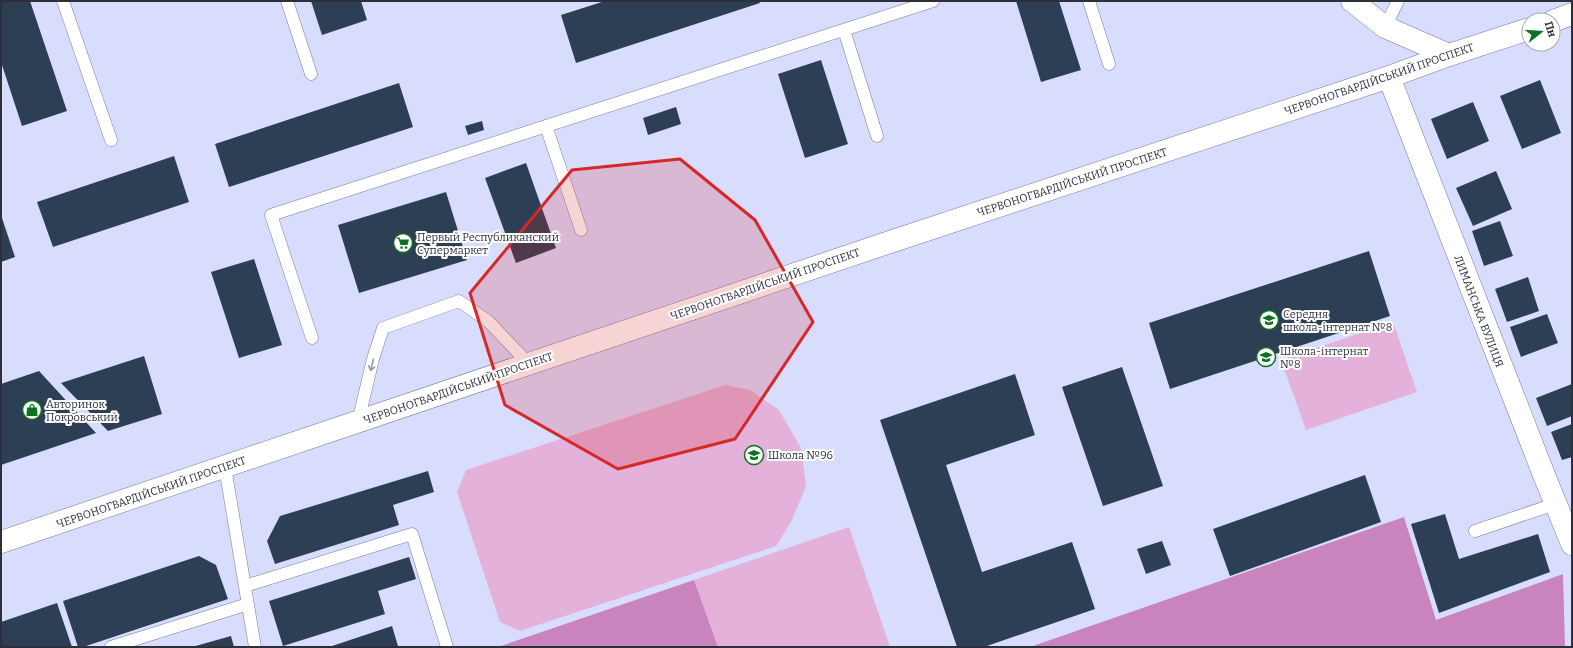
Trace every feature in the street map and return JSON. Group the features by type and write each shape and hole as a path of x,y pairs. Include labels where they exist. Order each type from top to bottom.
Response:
{"main road":[{"path":"1352,1 1385,27 1449,55"},
{"path":"1561,18 1572,14"},
{"name":"ЧЕРВОНОГВАРДІЙСЬКИЙ ПРОСПЕКТ","path":"1,542 892,241 1389,77 1449,55 1521,32"},
{"name":"ЛИМАНСЬКА ВУЛИЦЯ","path":"1389,77 1555,504 1572,544"}],"lane":[{"path":"63,1 111,140"},
{"path":"287,1 311,74"},
{"path":"312,338 272,215 933,1"},
{"path":"1089,1 1109,64"},
{"path":"1385,27 1398,1"},
{"path":"844,30 877,136"},
{"path":"546,126 581,230"},
{"path":"358,422 373,360 383,328 459,301 488,321 529,364"},
{"path":"225,466 255,647"},
{"path":"1475,531 1555,504"},
{"path":"245,586 412,534 447,647"},
{"path":"111,647 248,604"}],"highlighted area":[{"path":"680,159 755,220 813,322 735,439 618,469 505,405 470,293 572,170"}],"shaded area":[{"path":"1393,322 1417,392 1306,430 1281,360"},
{"path":"725,385 750,390 779,410 801,448 806,486 792,520 776,546 520,631 500,622 457,492 466,470"},
{"path":"1404,517 1436,620 1563,574 1565,647 1030,647"},
{"path":"849,527 890,647 718,647 694,580"},
{"path":"694,580 718,647 498,647"}],"building":[{"path":"1,1 30,1 67,111 22,126 1,62"},
{"path":"311,1 361,1 367,20 322,35"},
{"path":"605,1 759,1 760,3 576,63 561,15"},
{"path":"1016,1 1059,1 1081,70 1041,82"},
{"path":"821,60 848,144 805,158 778,74"},
{"path":"1540,80 1561,133 1522,149 1500,96"},
{"path":"399,83 413,127 229,187 215,144"},
{"path":"1473,102 1489,141 1447,159 1431,119"},
{"path":"676,107 681,124 648,135 643,118"},
{"path":"482,121 484,130 468,135 465,126"},
{"path":"174,156 189,202 53,247 37,202"},
{"path":"526,163 556,248 516,263 485,178"},
{"path":"1496,171 1512,209 1473,226 1456,188"},
{"name":"Первый Республиканский Супермаркет","path":"446,192 467,260 359,293 338,225"},
{"path":"1,215 15,257 1,262"},
{"path":"1500,221 1513,256 1484,266 1472,231"},
{"name":"Середня школа-інтернат №8","path":"1369,251 1390,316 1170,389 1149,323"},
{"path":"254,259 282,345 239,358 211,272"},
{"path":"1528,277 1539,311 1507,322 1495,289"},
{"path":"1547,314 1558,343 1521,357 1510,327"},
{"path":"144,356 162,414 108,431 61,383"},
{"path":"1122,367 1163,486 1103,506 1062,387"},
{"path":"39,371 96,433 1,465 1,384"},
{"path":"1015,374 1035,435 946,465 982,572 1072,542 1095,609 984,647 957,647 880,420"},
{"path":"1572,384 1572,416 1547,426 1536,398"},
{"path":"1572,424 1572,457 1562,460 1551,432"},
{"path":"428,471 434,492 393,505 399,525 275,564 267,541 280,516"},
{"path":"1365,475 1381,522 1230,576 1213,529"},
{"path":"1445,514 1459,559 1538,534 1550,572 1439,613 1411,524"},
{"path":"1162,541 1171,565 1146,574 1137,549"},
{"path":"199,556 216,565 228,599 83,647 78,647 63,601"},
{"path":"409,557 416,579 378,591 385,614 283,646 269,601"},
{"path":"57,603 72,647 1,647 1,622"},
{"path":"392,626 398,646 329,647"},
{"path":"231,636 234,647 192,647"}],"place":[{"name":"Первый Республиканский Супермаркет","path":"403,243"},
{"name":"Середня школа-інтернат №8","path":"1269,320"},
{"name":"Школа-інтернат №8","path":"1266,357"},
{"name":"Авторинок Покровський","path":"32,410"},
{"name":"Школа №96","path":"754,455"}]}
